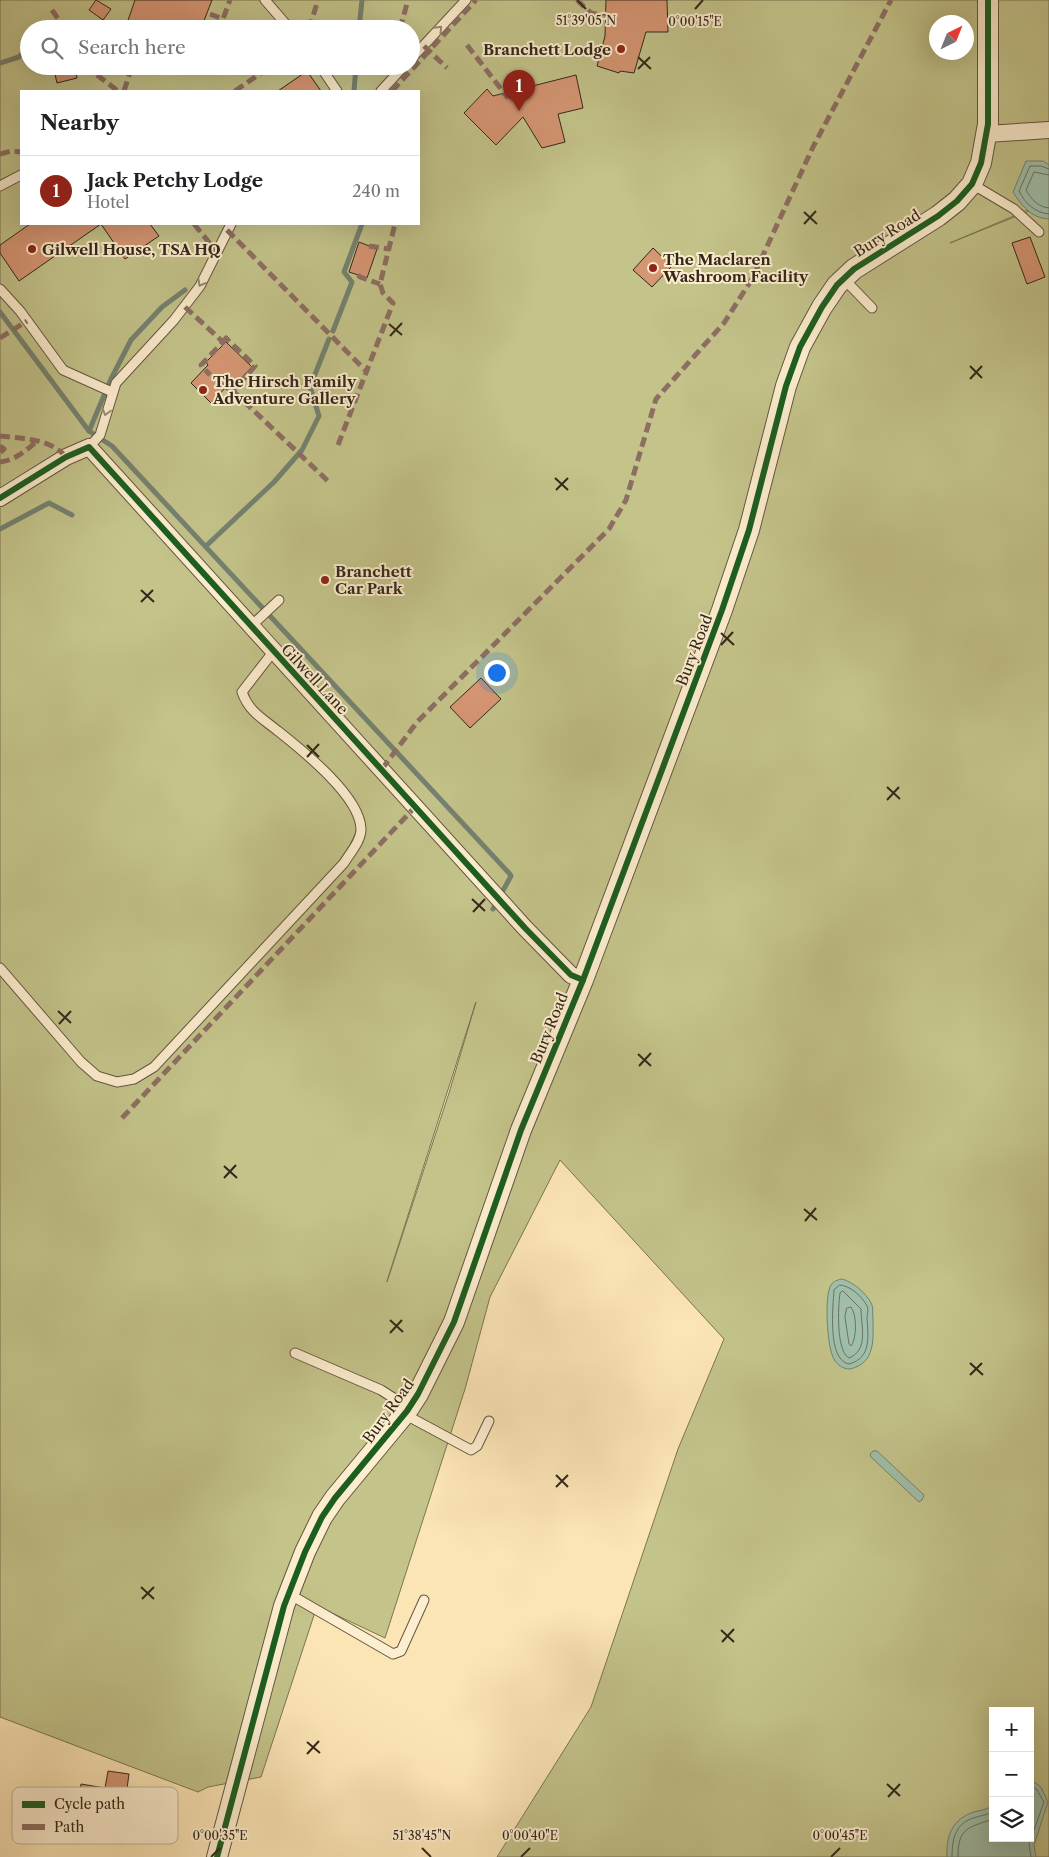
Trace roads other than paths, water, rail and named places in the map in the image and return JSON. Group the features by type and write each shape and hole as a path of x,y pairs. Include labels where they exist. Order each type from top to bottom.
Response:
{"street":[{"name":"Bury Road","path":"217,1857 289,1594 322,1518 352,1476 407,1411 430,1371 454,1322 521,1130 583,980 722,610 749,530 792,364 808,331 827,300 844,279 870,258 938,216 958,201 972,184 981,163 987,134 989,86 988,0"},
{"path":"987,134 1049,130"},
{"path":"0,498 66,457 89,447"},
{"name":"Gilwell Lane","path":"89,447 498,900 571,974 583,980"}],"lane":[{"path":"266,0 283,20"},
{"path":"420,49 466,0"},
{"path":"326,75 336,90"},
{"path":"382,90 396,75"},
{"path":"0,186 20,176"},
{"path":"972,184 1014,209 1039,232"},
{"path":"89,447 100,435 107,391 174,320 200,286 230,225"},
{"path":"844,279 872,308"},
{"path":"0,289 63,370 107,391"},
{"path":"250,627 279,600"},
{"path":"0,968 81,1062 97,1076 117,1082 134,1079 154,1067 344,863 355,847 361,831 359,813 351,799 281,733 247,706 242,692 273,652"},
{"path":"295,1353 381,1390 407,1411 471,1450 477,1446 489,1421"},
{"path":"289,1594 392,1654 400,1651 424,1600"}],"water":[{"path":"1026,161 1043,161 1049,165 1049,219 1032,214 1013,192"},
{"path":"842,1279 855,1285 863,1292 869,1299 873,1309 873,1342 869,1356 858,1366 850,1369 839,1365 835,1361 828,1334 827,1310 829,1291 833,1283"},
{"path":"873,1451 877,1451 924,1495 922,1500 919,1502 871,1457 870,1454"},
{"path":"1034,1782 1041,1787 1048,1802 1034,1845 1036,1857 947,1857 949,1835 960,1819 966,1815 989,1807 989,1842 1034,1842"}],"waterway":[{"path":"360,20 362,0"},
{"path":"0,63 20,56"},
{"path":"354,90 355,75"},
{"path":"333,331 352,282 344,272 362,225"},
{"path":"89,431 111,379 131,340 162,307 185,290"},
{"path":"0,312 89,431 112,446 509,873 511,876 493,909"},
{"path":"206,546 274,482 302,450 319,416 310,387 329,339"},
{"path":"0,529 49,503 72,515"}],"place":[{"name":"Branchett Lodge","path":"621,49"},
{"name":"Jack Petchy Lodge","path":"519,111"},
{"name":"Gilwell House, TSA HQ","path":"32,249"},
{"name":"The Maclaren Washroom Facility","path":"653,268"},
{"name":"The Hirsch Family Adventure Gallery","path":"203,390"},
{"name":"Branchett Car Park","path":"325,580"}]}
